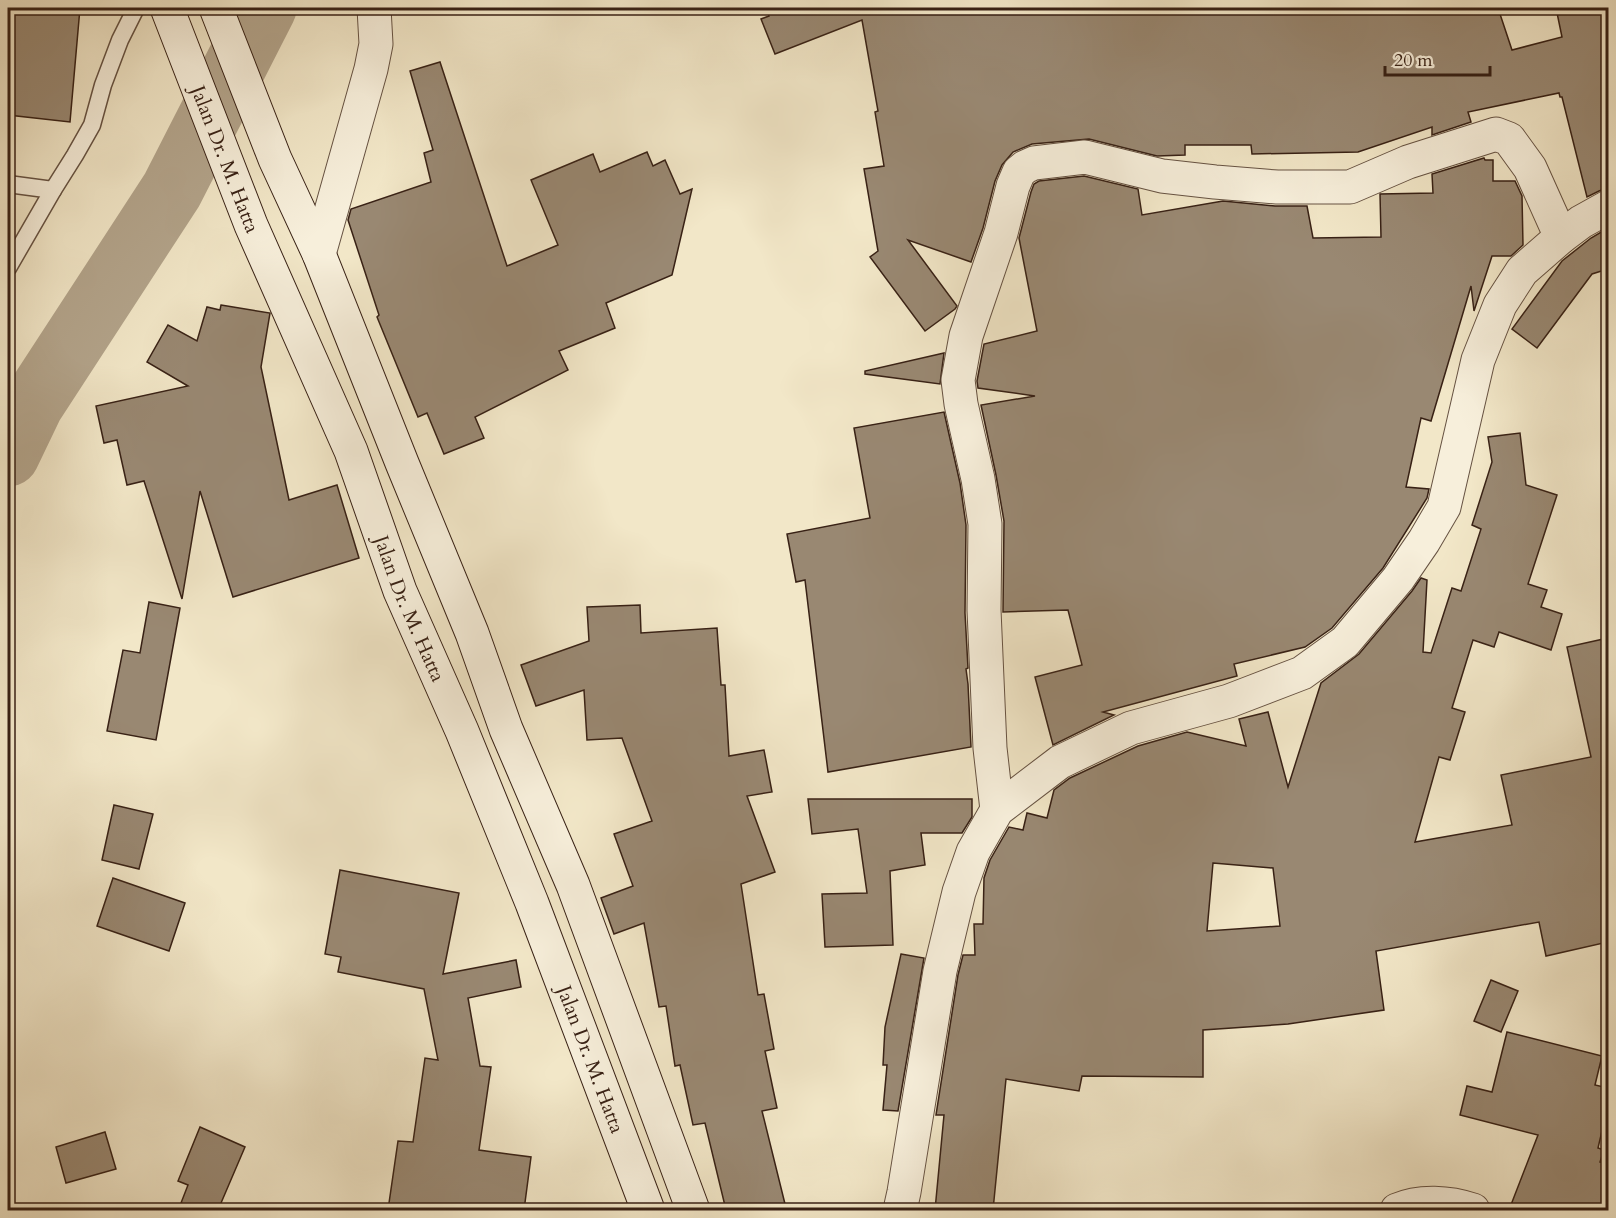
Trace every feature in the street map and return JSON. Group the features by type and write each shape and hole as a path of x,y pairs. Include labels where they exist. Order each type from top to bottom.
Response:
{"street":[{"path":"216,8 275,159 319,254 472,633 506,729 573,885 693,1210"},
{"path":"319,254 371,69 376,44 374,8"},
{"name":"Jalan Dr. M. Hatta","path":"167,10 251,225 351,452 400,591 462,730 532,903 648,1210"},
{"path":"997,810 990,748 985,621 985,524 978,479 960,404 958,380 966,336 1019,172 1034,163 1084,157 1162,176 1215,182 1276,187 1350,187 1408,162 1496,134 1509,139 1530,168 1560,237"},
{"path":"900,1210 940,971 959,892 973,852 997,810 1060,762 1131,728 1229,701 1302,673 1345,642 1398,579 1444,507 1478,360 1500,305 1522,271 1560,237 1608,207"},
{"path":"1397,1210 1408,1205 1439,1203 1473,1210"}],"lane":[{"path":"8,268 92,126 103,85 120,39 136,8"},
{"path":"8,184 53,190"}],"building":[{"path":"8,8 80,8 70,122 8,115"},
{"path":"766,8 1234,8 1226,12 1365,11 1375,8 1498,8 1512,50 1562,37 1556,8 1608,8 1608,188 1587,197 1562,97 1559,93 1468,112 1471,122 1432,135 1432,127 1358,152 1252,154 1251,145 1185,145 1185,155 1157,156 1089,139 1032,144 1013,152 1002,165 971,262 908,240 957,306 925,331 870,257 878,251 864,169 884,166 875,112 878,111 862,20 775,54 761,19 769,16"},
{"path":"440,62 507,266 558,245 531,180 593,154 600,172 647,152 653,166 665,160 680,194 692,189 672,275 606,303 615,328 559,351 568,370 475,417 484,438 444,454 427,413 418,417 377,317 379,315 348,220 351,209 431,182 424,153 433,150 410,71"},
{"path":"1484,158 1493,160 1493,181 1515,181 1522,196 1523,245 1511,256 1492,256 1474,311 1471,286 1431,421 1421,418 1406,487 1429,489 1427,498 1383,568 1332,628 1305,647 1234,664 1237,676 1103,712 1114,715 1053,745 1035,677 1082,665 1068,610 1003,612 1004,521 981,405 1035,396 978,388 977,381 984,344 1037,331 1019,238 1034,184 1039,181 1084,176 1138,189 1142,215 1223,201 1275,206 1307,206 1313,238 1381,237 1380,194 1433,193 1432,174"},
{"path":"1608,228 1608,269 1592,274 1537,348 1512,329 1562,261"},
{"path":"221,305 270,313 261,367 289,500 337,485 359,558 233,597 200,491 182,599 144,481 127,485 117,440 104,443 96,406 188,386 147,362 168,325 197,341 207,307 220,310"},
{"path":"944,353 940,384 865,374 865,371"},
{"path":"944,412 960,483 966,525 965,613 968,668 966,669 971,747 828,772 805,580 796,582 787,534 870,518 854,428"},
{"path":"1520,433 1526,485 1557,495 1528,584 1547,590 1541,607 1562,614 1551,650 1499,632 1494,647 1473,640 1452,708 1465,712 1450,760 1439,757 1415,842 1512,825 1501,775 1591,757 1567,647 1608,638 1608,942 1546,956 1539,922 1376,951 1384,1010 1288,1024 1203,1030 1203,1077 1082,1076 1079,1091 1006,1079 993,1210 935,1210 944,1115 936,1115 958,975 963,955 975,955 974,924 983,924 984,878 990,860 1009,827 1023,830 1027,813 1047,818 1054,790 1070,778 1138,746 1187,732 1246,746 1239,719 1268,712 1288,787 1321,683 1359,654 1421,578 1427,580 1423,652 1431,653 1452,588 1461,591 1481,529 1472,525 1492,462 1488,437","holes":["1213,863 1273,868 1280,926 1207,931"]},
{"path":"149,602 180,608 156,740 107,731 123,650 140,653"},
{"path":"640,605 641,633 717,628 721,685 725,685 729,756 764,750 772,792 747,796 775,872 741,884 758,995 764,994 774,1049 765,1051 777,1108 762,1111 785,1204 756,1210 726,1210 705,1123 693,1125 680,1065 675,1066 666,1006 659,1007 644,923 614,934 601,898 633,886 614,834 652,821 622,738 587,740 584,690 536,706 521,665 589,641 587,607"},
{"path":"808,799 972,799 972,817 962,833 921,833 925,865 890,871 893,945 825,947 822,894 867,893 858,829 812,834"},
{"path":"114,805 153,814 139,869 102,860"},
{"path":"340,870 459,893 443,974 516,960 521,987 468,998 480,1066 491,1067 479,1150 531,1157 524,1210 388,1210 398,1141 413,1142 425,1058 438,1060 424,989 338,972 341,957 325,954"},
{"path":"113,878 185,903 169,951 97,926"},
{"path":"901,954 924,958 898,1111 883,1110 887,1065 883,1065 885,1027"},
{"path":"1491,980 1518,991 1501,1032 1474,1021"},
{"path":"1507,1032 1602,1056 1595,1085 1608,1088 1608,1105 1598,1148 1604,1150 1600,1162 1608,1165 1608,1210 1509,1210 1538,1135 1460,1115 1467,1086 1492,1092"},
{"path":"200,1127 245,1147 218,1210 200,1210 181,1203 188,1185 178,1181"},
{"path":"105,1132 116,1169 66,1183 56,1147"}],"waterway":[{"path":"8,455 32,405 172,190 265,8"}]}
